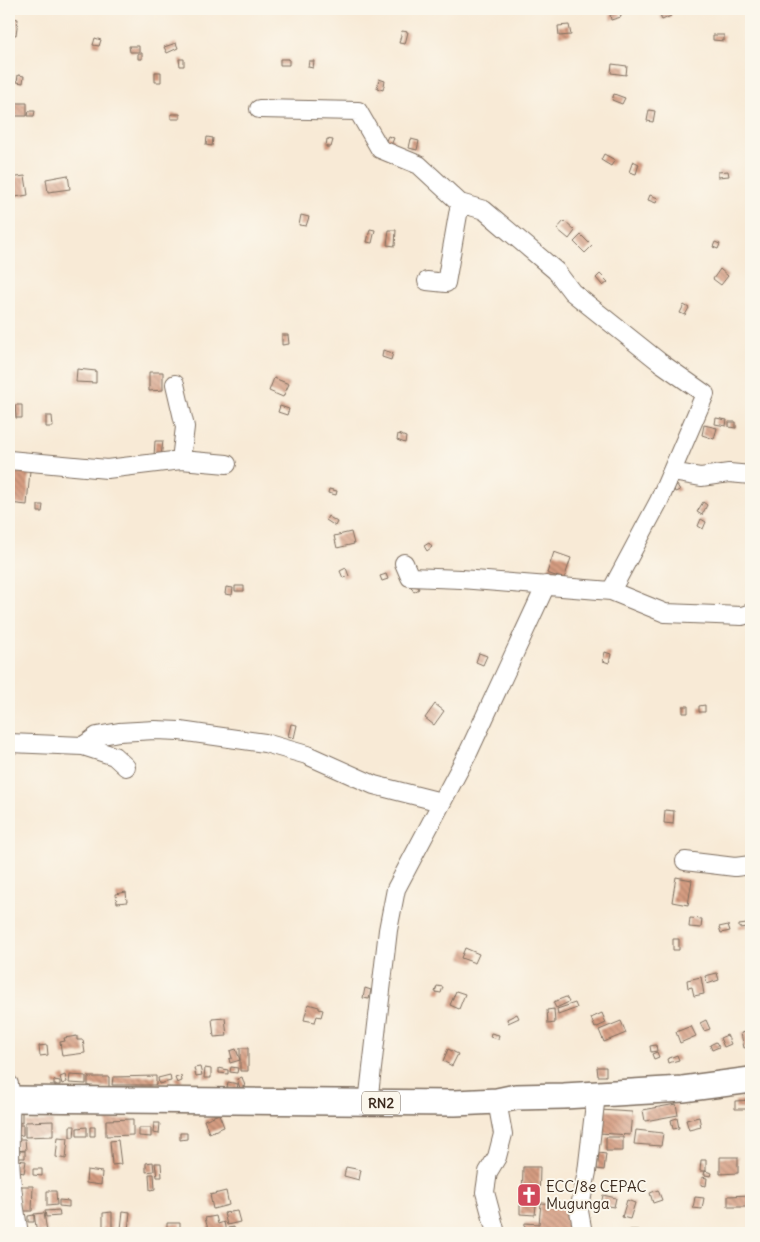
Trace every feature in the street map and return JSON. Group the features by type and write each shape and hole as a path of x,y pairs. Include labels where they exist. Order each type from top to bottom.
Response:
{"highway":[{"name":"RN2","path":"9,1101 368,1103 498,1101 516,1097 683,1089 751,1080"}],"street":[{"path":"259,109 358,111 380,149 419,166 460,203 484,210 556,271 578,298 661,364 705,394 672,472 611,591"},
{"path":"427,281 446,283 460,203"},
{"path":"175,384 185,426 181,460"},
{"path":"9,460 106,470 181,460 227,464"},
{"path":"672,472 701,477 730,473 751,476"},
{"path":"404,563 410,577 461,578 611,591 665,613 742,616 751,613"},
{"path":"368,1103 388,930 396,889 469,751 546,585"},
{"path":"83,746 97,736 118,732 155,730 198,733 265,743 307,755 374,785 441,802"},
{"path":"9,744 83,746 114,756 126,767"},
{"path":"685,861 734,867 751,866"},
{"path":"583,1233 579,1211 596,1094"},
{"path":"9,1101 14,1208 19,1233"},
{"path":"496,1233 485,1192 488,1172 497,1157 503,1134 498,1101"}],"building":[{"path":"620,12 621,17 611,20 610,15"},
{"path":"670,12 671,16 662,20 660,16"},
{"path":"9,17 18,19 16,35 9,34"},
{"path":"569,25 571,35 559,36 558,26"},
{"path":"402,31 408,32 405,44 399,43"},
{"path":"713,35 724,35 724,41 713,40"},
{"path":"95,38 101,40 99,46 93,45"},
{"path":"176,43 178,48 167,53 164,47"},
{"path":"129,46 139,46 139,52 130,52"},
{"path":"138,53 142,53 142,59 138,59"},
{"path":"179,59 184,59 184,66 180,66"},
{"path":"280,59 289,59 289,65 280,65"},
{"path":"309,61 314,61 313,68 308,67"},
{"path":"612,64 627,66 626,75 611,73"},
{"path":"155,72 161,72 161,82 155,82"},
{"path":"18,75 24,76 23,83 17,82"},
{"path":"379,79 385,81 383,90 377,88"},
{"path":"614,94 625,98 622,104 612,100"},
{"path":"14,103 27,103 27,116 14,116"},
{"path":"649,110 655,111 653,122 647,121"},
{"path":"29,111 35,111 34,116 28,116"},
{"path":"171,114 180,114 180,119 171,119"},
{"path":"388,136 394,138 390,148 384,145"},
{"path":"207,137 213,138 212,146 206,145"},
{"path":"327,139 333,140 331,147 326,147"},
{"path":"411,139 419,141 417,150 409,148"},
{"path":"604,154 615,160 611,166 601,160"},
{"path":"633,161 639,164 636,174 629,172"},
{"path":"728,171 729,176 718,177 718,172"},
{"path":"68,175 70,189 48,192 46,179"},
{"path":"25,176 28,195 9,198 9,178"},
{"path":"650,195 658,198 656,203 648,200"},
{"path":"301,215 309,217 306,226 299,225"},
{"path":"564,221 575,231 569,239 557,229"},
{"path":"370,229 375,230 372,243 367,242"},
{"path":"389,230 396,230 395,246 387,245"},
{"path":"581,235 592,246 585,253 574,242"},
{"path":"715,242 720,244 718,249 713,247"},
{"path":"720,269 728,276 721,285 713,279"},
{"path":"600,274 608,282 603,286 596,278"},
{"path":"684,305 689,308 685,315 680,313"},
{"path":"282,335 288,335 289,344 282,345"},
{"path":"383,350 393,353 391,360 382,357"},
{"path":"77,369 96,371 96,383 76,382"},
{"path":"149,372 163,372 163,390 149,391"},
{"path":"274,378 289,384 283,397 269,391"},
{"path":"15,405 22,405 22,418 16,418"},
{"path":"280,406 289,409 287,415 278,412"},
{"path":"46,416 52,416 53,427 46,427"},
{"path":"716,418 727,420 726,426 715,424"},
{"path":"729,422 736,422 736,428 729,427"},
{"path":"704,425 717,428 714,439 702,435"},
{"path":"398,434 406,437 405,443 397,440"},
{"path":"155,441 163,441 161,457 154,456"},
{"path":"9,467 30,470 27,505 9,503"},
{"path":"677,485 680,490 675,492 673,486"},
{"path":"329,489 337,491 336,495 328,493"},
{"path":"703,502 707,505 702,515 697,512"},
{"path":"38,505 43,505 42,512 38,512"},
{"path":"328,516 337,522 335,526 326,520"},
{"path":"701,519 706,522 703,529 698,526"},
{"path":"351,532 354,544 337,548 334,536"},
{"path":"429,543 432,547 427,551 424,546"},
{"path":"554,552 571,558 564,579 547,573"},
{"path":"346,568 349,576 343,578 340,571"},
{"path":"386,574 388,579 382,581 380,576"},
{"path":"415,582 419,589 414,592 410,585"},
{"path":"235,586 244,586 244,591 235,591"},
{"path":"226,587 233,588 232,595 225,594"},
{"path":"605,652 611,654 609,663 603,661"},
{"path":"479,653 487,656 483,665 476,662"},
{"path":"435,704 444,711 434,725 425,718"},
{"path":"705,705 705,712 699,712 699,706"},
{"path":"683,706 688,706 688,713 683,713"},
{"path":"291,724 297,725 294,738 288,736"},
{"path":"665,810 674,811 673,824 664,823"},
{"path":"676,877 692,880 688,905 672,902"},
{"path":"126,892 127,902 117,903 116,894"},
{"path":"690,918 702,919 701,928 689,927"},
{"path":"747,924 747,927 739,928 739,925"},
{"path":"728,925 730,931 721,933 719,927"},
{"path":"673,939 679,939 679,950 673,950"},
{"path":"465,948 479,954 475,963 461,958"},
{"path":"717,973 719,980 707,984 705,976"},
{"path":"701,977 704,994 694,996 692,987 688,988 687,980"},
{"path":"437,986 443,987 441,993 435,992"},
{"path":"365,988 371,990 369,999 363,998"},
{"path":"456,991 465,994 459,1009 450,1005"},
{"path":"566,997 569,1002 556,1008 553,1002"},
{"path":"575,1003 577,1008 558,1015 557,1009"},
{"path":"308,1004 323,1010 321,1017 317,1016 315,1022 304,1020"},
{"path":"554,1009 555,1023 548,1024 547,1010"},
{"path":"602,1013 606,1023 595,1028 591,1018"},
{"path":"517,1014 519,1018 508,1023 507,1019"},
{"path":"225,1018 227,1036 214,1037 212,1019"},
{"path":"706,1020 710,1029 704,1031 700,1023"},
{"path":"621,1021 626,1033 604,1042 599,1030"},
{"path":"691,1026 696,1036 680,1043 676,1032"},
{"path":"751,1031 751,1046 744,1048 741,1033"},
{"path":"491,1033 499,1035 498,1039 490,1037"},
{"path":"727,1035 731,1044 724,1047 720,1038"},
{"path":"77,1036 77,1040 83,1040 85,1053 62,1056 60,1042 65,1041 64,1038"},
{"path":"716,1042 719,1047 712,1050 710,1045"},
{"path":"47,1045 48,1055 40,1056 39,1046"},
{"path":"656,1045 657,1051 651,1052 650,1046"},
{"path":"240,1048 248,1048 248,1071 240,1071"},
{"path":"236,1049 240,1060 230,1063 229,1059 232,1058 230,1051"},
{"path":"448,1049 458,1054 452,1066 443,1061"},
{"path":"657,1052 659,1057 654,1059 652,1054"},
{"path":"677,1055 679,1060 668,1063 667,1059"},
{"path":"200,1067 202,1075 196,1076 194,1068"},
{"path":"231,1067 238,1068 237,1073 230,1072"},
{"path":"597,1067 606,1067 606,1076 598,1076"},
{"path":"205,1068 211,1069 211,1078 204,1078"},
{"path":"219,1068 228,1070 228,1074 219,1073"},
{"path":"65,1075 67,1082 62,1084 60,1077"},
{"path":"70,1075 86,1076 86,1084 69,1083"},
{"path":"170,1075 171,1081 159,1084 158,1078"},
{"path":"156,1076 156,1085 112,1085 113,1077"},
{"path":"181,1076 182,1081 177,1083 175,1078"},
{"path":"88,1077 109,1077 109,1087 88,1086"},
{"path":"242,1077 245,1086 240,1088 237,1079"},
{"path":"54,1080 60,1081 60,1085 54,1085"},
{"path":"228,1082 238,1084 237,1089 227,1087"},
{"path":"751,1100 751,1109 735,1109 735,1101"},
{"path":"676,1104 678,1115 645,1121 643,1110"},
{"path":"600,1110 632,1112 630,1135 599,1133"},
{"path":"13,1112 22,1112 22,1123 13,1122"},
{"path":"219,1114 224,1127 209,1133 204,1120"},
{"path":"699,1117 701,1127 689,1130 686,1120"},
{"path":"677,1118 679,1128 673,1129 671,1120"},
{"path":"133,1119 133,1135 106,1136 106,1120"},
{"path":"53,1121 53,1136 25,1137 25,1122"},
{"path":"154,1123 160,1123 159,1134 153,1133"},
{"path":"15,1125 23,1125 23,1135 15,1136"},
{"path":"70,1126 75,1126 74,1137 70,1137"},
{"path":"87,1127 87,1136 77,1136 77,1128"},
{"path":"90,1127 95,1127 95,1136 90,1136"},
{"path":"139,1128 151,1128 151,1137 139,1136"},
{"path":"636,1130 663,1133 661,1146 634,1144"},
{"path":"180,1133 187,1133 187,1139 180,1140"},
{"path":"58,1137 68,1138 66,1159 56,1157"},
{"path":"606,1137 623,1137 623,1151 606,1151"},
{"path":"16,1139 25,1139 26,1150 16,1151"},
{"path":"118,1140 121,1164 112,1165 110,1141"},
{"path":"16,1151 25,1151 25,1158 16,1158"},
{"path":"599,1153 606,1154 604,1170 597,1169"},
{"path":"720,1157 738,1157 738,1173 720,1174"},
{"path":"16,1160 26,1161 24,1173 14,1171"},
{"path":"701,1160 706,1160 706,1171 700,1171"},
{"path":"153,1162 154,1171 146,1172 146,1163"},
{"path":"155,1163 161,1163 162,1177 157,1177"},
{"path":"346,1167 361,1170 359,1180 344,1176"},
{"path":"523,1167 540,1167 539,1204 522,1203"},
{"path":"33,1169 42,1169 42,1176 33,1175"},
{"path":"87,1170 102,1172 101,1185 86,1183"},
{"path":"705,1171 712,1173 711,1176 704,1175"},
{"path":"149,1174 154,1174 155,1189 150,1190"},
{"path":"702,1177 707,1178 706,1186 701,1185"},
{"path":"21,1186 33,1186 32,1211 20,1211"},
{"path":"658,1190 662,1200 653,1203 650,1193"},
{"path":"47,1191 56,1191 57,1205 47,1206"},
{"path":"226,1191 229,1205 213,1209 210,1195"},
{"path":"603,1195 616,1198 614,1207 601,1205"},
{"path":"751,1195 751,1207 728,1207 728,1196"},
{"path":"695,1197 704,1198 702,1209 693,1208"},
{"path":"59,1200 69,1201 69,1207 59,1206"},
{"path":"627,1200 635,1203 630,1219 622,1217"},
{"path":"541,1203 577,1205 574,1233 524,1233 525,1223 539,1224"},
{"path":"520,1205 536,1205 535,1215 520,1214"},
{"path":"59,1210 60,1216 46,1217 45,1211"},
{"path":"123,1211 130,1212 128,1230 121,1229"},
{"path":"237,1211 240,1222 227,1225 224,1213"},
{"path":"112,1212 112,1231 118,1231 118,1233 103,1233 103,1213"},
{"path":"44,1213 47,1231 37,1233 34,1214"},
{"path":"34,1215 34,1222 28,1222 28,1216"},
{"path":"216,1216 218,1224 224,1222 226,1232 209,1233 205,1218"},
{"path":"167,1223 180,1223 180,1229 167,1230"},
{"path":"234,1227 235,1233 229,1233 228,1228"},
{"path":"144,1229 144,1233 135,1233 135,1230"},
{"path":"630,1230 638,1230 638,1233 630,1233"}],"place":[{"name":"ECC/8e CEPAC Mugunga","path":"529,1195"}]}
